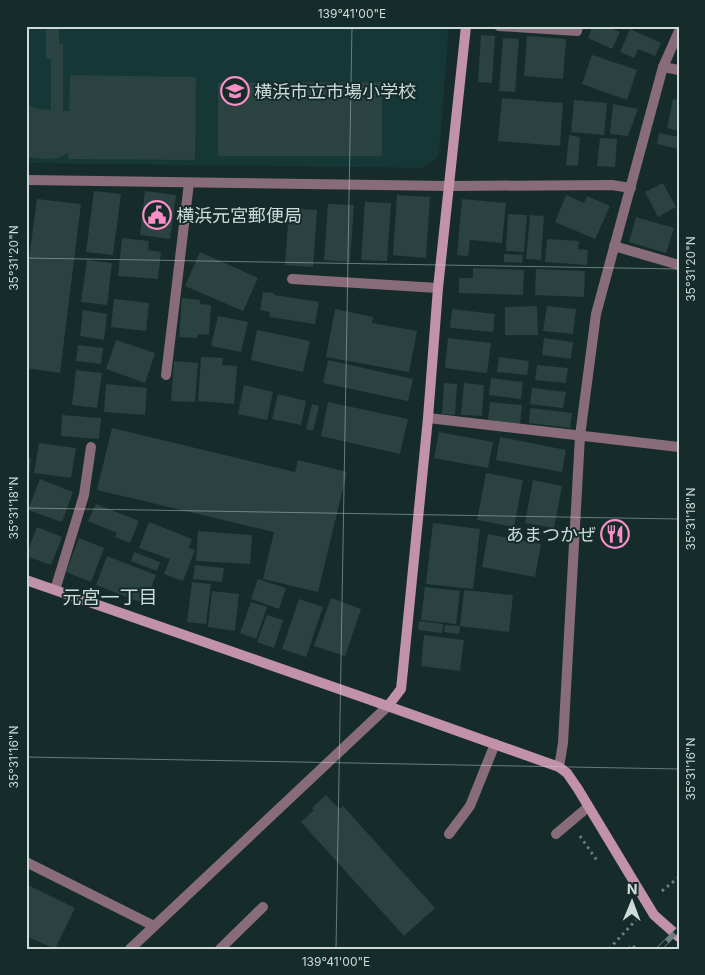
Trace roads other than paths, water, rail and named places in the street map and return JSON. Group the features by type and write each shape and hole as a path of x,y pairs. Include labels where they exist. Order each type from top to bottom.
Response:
{"street":[{"path":"130,949 388,706 401,689 428,418 448,186 466,26"},
{"path":"499,26 577,31 578,26"},
{"path":"559,767 563,742 580,436 596,314 663,67 679,31"},
{"path":"663,67 679,70"},
{"path":"26,180 448,186 612,185 630,188"},
{"path":"166,375 189,183"},
{"path":"614,246 679,265"},
{"path":"292,279 438,288"},
{"path":"428,418 679,447"},
{"path":"55,590 84,495 91,447"},
{"path":"26,580 559,767 567,773 654,916 679,937"},
{"path":"449,834 470,806 495,744"},
{"path":"556,834 588,807"},
{"path":"26,862 154,926"},
{"path":"220,949 263,907"}],"railway":[{"path":"659,949 679,929"}],"place":[{"name":"横浜市立市場小学校","path":"235,91"},
{"name":"横浜元宮郵便局","path":"157,215"},
{"name":"あまつかぜ","path":"615,534"}],"district":[{"name":"元宮一丁目","path":"110,597"}]}
